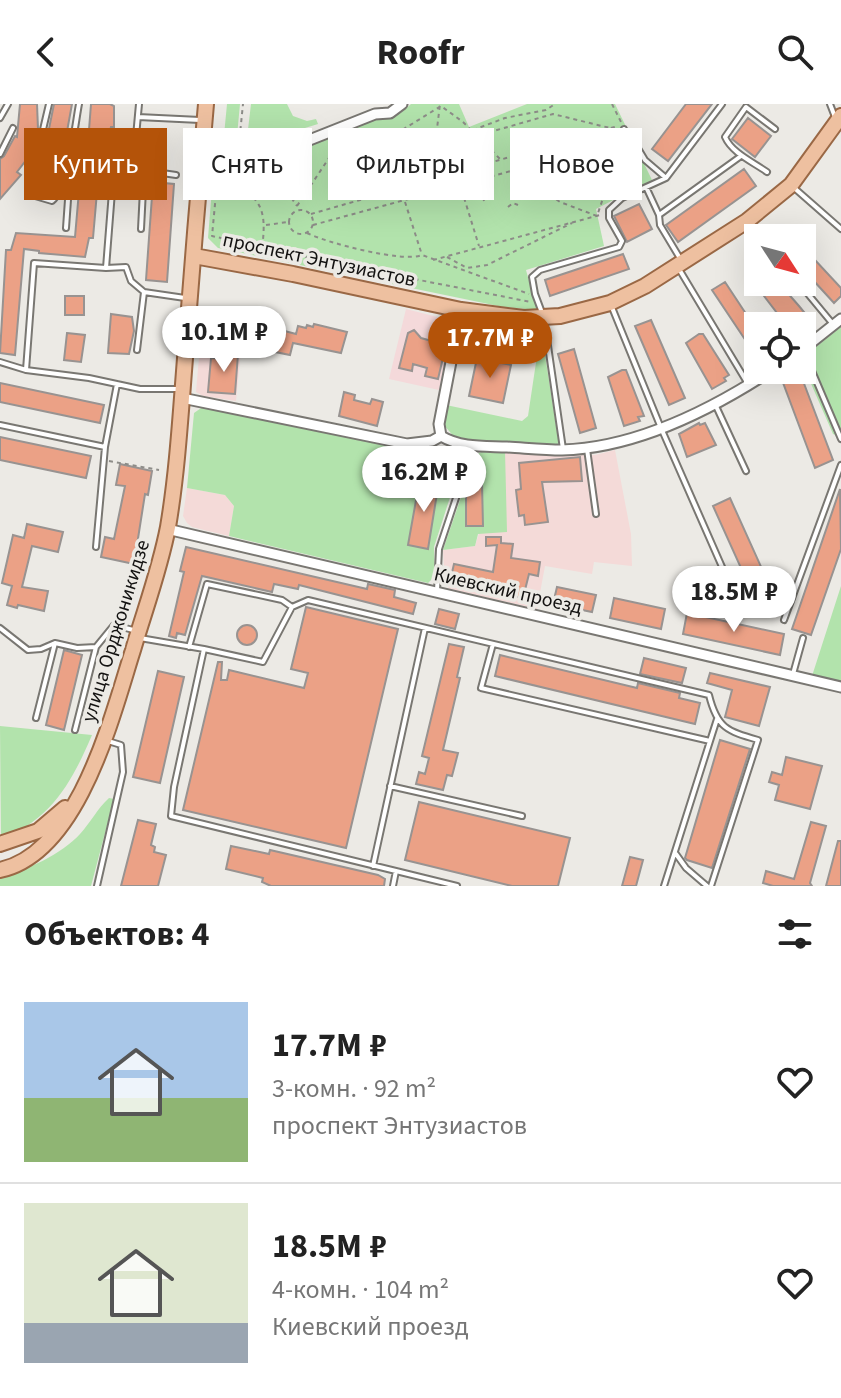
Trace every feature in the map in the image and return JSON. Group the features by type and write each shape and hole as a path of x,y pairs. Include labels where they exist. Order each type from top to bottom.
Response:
{"main road":[{"name":"улица Орджоникидзе","path":"204,128 206,104"},
{"name":"проспект Энтузиастов","path":"194,256 461,310 544,318 610,303 680,265 747,221 791,185 839,119"},
{"name":"улица Орджоникидзе","path":"0,870 22,861 54,834 85,784 105,740 155,579 167,529 199,200"},
{"name":"улица Орджоникидзе","path":"0,844 38,831 69,804 85,784"}],"street":[{"path":"312,139 375,114 390,113 402,104"},
{"path":"441,436 439,424 461,310"},
{"path":"816,339 837,322"},
{"path":"441,436 452,442 470,445 563,450 587,447 624,440 661,428 748,384"},
{"path":"182,394 407,444 432,441 441,436"},
{"name":"Киевский проезд","path":"167,529 841,687"}],"lane":[{"path":"0,118 8,104"},
{"path":"43,128 49,104"},
{"path":"75,128 79,104"},
{"path":"137,128 139,104"},
{"path":"563,450 544,318 532,277 540,270 621,245 609,218 609,210 614,203 666,178 722,104"},
{"path":"830,104 839,119"},
{"path":"767,172 726,142 725,137 746,107 775,129"},
{"path":"138,117 204,121"},
{"path":"0,154 13,128"},
{"path":"642,155 666,178"},
{"path":"659,215 742,155"},
{"path":"167,174 176,175"},
{"path":"791,185 841,229"},
{"path":"646,187 680,265 744,377"},
{"path":"66,228 68,200"},
{"path":"106,268 111,200"},
{"path":"141,229 142,200"},
{"path":"26,370 34,263 126,267 131,281 144,292 190,298"},
{"path":"137,350 144,292"},
{"path":"812,296 837,322"},
{"path":"610,303 737,601"},
{"path":"0,362 26,370 182,394"},
{"path":"816,382 841,439"},
{"path":"96,547 105,447 117,384"},
{"path":"714,403 746,471"},
{"path":"0,425 105,447"},
{"path":"436,593 439,549 469,459 470,445"},
{"path":"587,447 596,514"},
{"path":"784,620 841,465"},
{"path":"189,647 207,584 282,600 292,607"},
{"path":"75,730 96,647 114,625 189,647 263,662 292,607 308,600 709,695 717,719 730,732 758,740 709,886 686,868 676,854"},
{"path":"0,628 28,650 55,643 77,648 96,647"},
{"path":"373,866 425,628"},
{"path":"793,675 803,638"},
{"path":"36,718 55,643"},
{"path":"493,644 481,688 710,741"},
{"path":"204,649 174,787 171,816 457,886"},
{"path":"664,886 717,719"},
{"path":"97,886 123,772 121,745 105,740"},
{"path":"390,786 522,816"},
{"path":"393,886 396,871"}],"path":[{"path":"241,128 243,104"},
{"path":"480,128 505,118 546,110 555,104"},
{"path":"494,131 553,114 611,128 623,127 612,104"},
{"path":"440,105 468,128"},
{"path":"405,128 440,105"},
{"path":"437,128 440,105"},
{"path":"494,153 502,160"},
{"path":"494,162 510,158"},
{"path":"297,211 297,206 328,160"},
{"path":"215,200 212,236 538,303"},
{"path":"254,200 263,211 262,247"},
{"path":"293,200 297,206"},
{"path":"361,200 311,214 304,210 297,211 291,215 289,222 295,233 307,233 342,245 414,259 422,255"},
{"path":"307,233 313,225 408,200"},
{"path":"465,200 479,247"},
{"path":"557,200 597,216"},
{"path":"597,216 603,200"},
{"path":"405,201 422,255 526,294 535,294"},
{"path":"508,207 513,203 518,205"},
{"path":"432,260 597,216 609,210"},
{"path":"311,214 313,225"},
{"path":"446,256 467,268 487,265 576,221"},
{"path":"265,225 289,222"},
{"path":"104,460 159,470"}],"shaded area":[{"path":"406,309 453,321 439,390 389,379"},
{"path":"200,346 241,350 236,401 196,392"},
{"path":"615,450 631,534 632,566 594,562 592,574 545,566 537,609 450,589 445,584 443,550 475,546 505,451 595,455"},
{"path":"187,488 225,495 234,506 229,536 187,523 183,516"}],"green space":[{"path":"227,104 240,104 238,128 225,128"},
{"path":"251,104 287,104 293,116 307,121 316,119 318,124 305,128 248,128"},
{"path":"411,104 459,104 469,127 527,104 615,104 627,128 510,128 510,200 613,200 596,209 604,246 526,270 537,310 503,307 218,248 208,238 211,200 312,200 312,143 328,136 328,200 494,200 494,128 348,128 375,117 383,120 402,112"},
{"path":"642,159 652,180 642,185"},
{"path":"841,327 841,437 833,434 811,384 816,384 816,347"},
{"path":"541,329 559,445 456,439 443,424 446,405 522,421 528,416"},
{"path":"204,406 409,449 438,447 452,450 462,460 434,547 435,576 428,583 229,536 234,506 225,495 187,488 194,413"},
{"path":"486,450 505,451 507,532 478,534 475,546 443,550 473,462 477,454"},
{"path":"841,586 841,683 812,676"},
{"path":"0,726 92,735 58,798 34,821 1,839"},
{"path":"109,798 114,799 91,886 0,886 0,876 43,861 64,848"}],"building":[{"path":"20,104 37,104 38,128 24,128 24,163 17,172 21,175 0,199 0,159 17,137"},
{"path":"54,104 72,104 68,128 49,128"},
{"path":"91,104 114,106 114,127 89,128"},
{"path":"686,104 712,104 668,161 652,149"},
{"path":"748,118 771,136 755,157 732,139"},
{"path":"744,169 756,186 678,242 666,225"},
{"path":"167,183 174,184 167,282 146,280 152,200 167,200"},
{"path":"78,200 96,200 93,238 89,238 85,257 24,249 15,355 0,353 6,250 11,250 16,233 75,237"},
{"path":"639,204 652,229 627,242 614,216"},
{"path":"623,254 629,269 550,296 545,280"},
{"path":"816,261 841,288 841,296 834,303 816,283"},
{"path":"725,282 745,312 744,338 712,290"},
{"path":"65,296 84,296 84,315 65,315"},
{"path":"764,296 790,296 804,312 776,312"},
{"path":"111,314 132,317 134,331 129,354 108,353"},
{"path":"651,320 685,398 669,405 635,326"},
{"path":"314,324 347,332 341,353 293,343 290,355 246,346 252,326 261,328 262,325 296,334 298,326 306,328"},
{"path":"414,330 421,338 446,345 438,379 425,376 427,368 413,364 412,371 399,368 408,333"},
{"path":"67,333 85,335 81,362 64,360"},
{"path":"703,334 729,375 724,378 726,381 712,389 686,343"},
{"path":"574,349 596,428 580,433 558,354"},
{"path":"222,352 238,354 235,394 208,392 211,358 221,359"},
{"path":"477,358 511,365 503,403 469,396"},
{"path":"626,370 644,416 638,417 640,421 624,426 608,377"},
{"path":"0,383 104,405 100,423 0,402"},
{"path":"784,384 804,384 833,460 815,468"},
{"path":"344,392 355,395 354,400 370,404 372,399 383,402 377,426 339,416"},
{"path":"705,423 716,445 687,457 679,434"},
{"path":"0,437 91,456 86,478 0,460"},
{"path":"580,457 582,481 542,482 548,522 525,525 524,515 519,516 516,490 521,489 519,463"},
{"path":"120,464 152,471 148,495 145,494 134,564 101,557 105,537 114,539 125,486 116,485"},
{"path":"420,478 439,481 428,549 408,545"},
{"path":"466,483 482,483 483,526 466,526"},
{"path":"840,489 841,549 811,635 792,629"},
{"path":"730,498 767,580 750,588 713,506"},
{"path":"27,524 63,532 58,552 32,546 22,587 48,591 44,611 7,605 12,586 2,583 13,535 24,538"},
{"path":"486,537 501,537 501,543 513,544 511,558 540,562 538,576 529,574 523,598 450,581 454,564 493,572 497,545 486,546"},
{"path":"186,547 367,589 368,584 395,590 394,597 416,603 413,614 299,585 298,589 274,584 272,592 202,576 185,635 177,633 176,638 169,636 184,572 180,571"},
{"path":"557,587 596,595 592,612 553,604"},
{"path":"614,598 665,609 661,629 610,618"},
{"path":"306,607 398,629 346,848 183,810 218,662 222,662 221,680 227,680 229,670 304,688 308,673 291,669"},
{"path":"439,609 459,614 455,629 435,624"},
{"path":"687,613 784,634 780,655 683,634"},
{"path":"247,625 254,628 257,635 254,642 247,645 240,642 237,635 240,628"},
{"path":"449,644 464,647 443,750 458,753 452,776 447,775 443,790 416,784 419,772 425,774 429,758 422,756"},
{"path":"64,650 82,655 64,730 46,725"},
{"path":"500,655 637,688 638,683 680,693 679,698 700,703 695,724 495,676"},
{"path":"644,658 686,668 682,683 640,674"},
{"path":"158,671 184,677 160,783 133,777"},
{"path":"710,673 770,687 759,726 725,717 732,690 707,683"},
{"path":"720,740 750,749 712,868 685,858"},
{"path":"786,757 822,766 810,809 775,800 779,785 769,782 772,772 782,775"},
{"path":"419,802 570,838 558,886 512,886 405,860"},
{"path":"138,820 156,824 151,845 155,847 154,852 166,855 158,886 121,886"},
{"path":"811,822 826,826 810,883 812,886 763,883 766,871 794,879"},
{"path":"838,841 841,841 841,886 826,886"},
{"path":"231,846 269,854 270,850 378,875 385,879 384,886 271,886 262,882 263,878 226,869"},
{"path":"630,857 643,860 636,886 622,886"}]}
